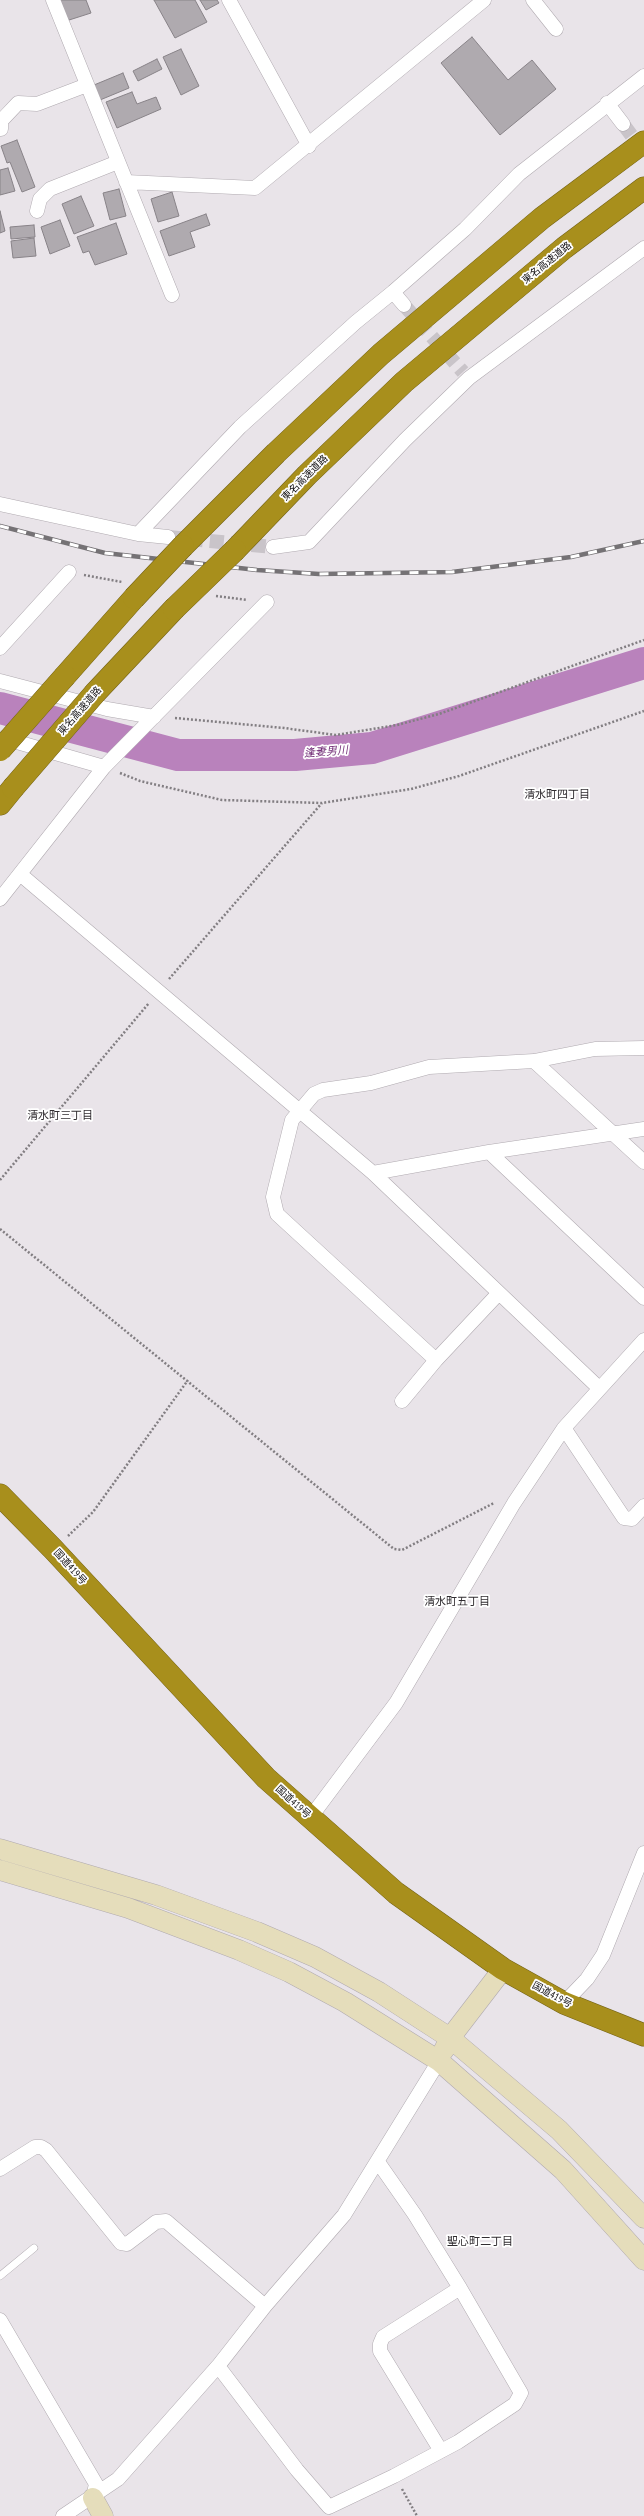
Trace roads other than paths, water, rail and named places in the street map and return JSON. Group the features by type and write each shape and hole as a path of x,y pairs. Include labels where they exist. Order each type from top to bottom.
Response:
{"highway":[{"path":"0,750 134,598 176,542 276,453 381,354 542,218 644,142"},
{"name":"東名高速道路","path":"6,796 95,693 174,609 235,550 307,475 404,382 564,248 644,188"},
{"name":"国道419号","path":"0,1495 53,1549 266,1778 396,1893 503,1969 564,2003 644,2035"}],"street":[{"path":"53,0 172,295"},
{"path":"229,0 309,146"},
{"path":"126,182 256,188 309,146 484,0"},
{"path":"534,0 556,28"},
{"path":"138,534 240,427 356,322 393,292 466,228 519,174 644,76"},
{"path":"1,129 1,120 18,103 37,104 87,85"},
{"path":"607,104 623,124"},
{"path":"37,210 40,199 50,189 118,162"},
{"path":"273,547 309,542 466,375 644,248"},
{"path":"393,292 404,305"},
{"path":"0,504 176,542"},
{"path":"0,648 69,572"},
{"path":"0,899 107,764 267,602"},
{"path":"0,681 150,721"},
{"path":"0,737 107,764"},
{"path":"20,874 373,1173 498,1294 599,1388"},
{"path":"436,1360 277,1214 272,1197 292,1120 314,1094 323,1090 371,1083 429,1067 534,1060 595,1049 644,1048"},
{"path":"534,1060 644,1162"},
{"path":"373,1173 489,1152 644,1129"},
{"path":"489,1152 644,1298"},
{"path":"402,1401 436,1360 498,1294"},
{"path":"310,1818 396,1703 514,1504 564,1428 644,1340"},
{"path":"564,1428 624,1518 632,1519 644,1506"},
{"path":"0,1849 156,1895 257,1932 315,1957 378,1992 450,2038 559,2130 644,2218"},
{"path":"564,2003 587,1979 603,1955 644,1853"},
{"path":"0,1870 128,1908 282,1968 345,2002 439,2061 563,2170 644,2260"},
{"path":"63,2516 93,2498 118,2479 218,2366 265,2306 344,2215 439,2061 450,2038 503,1969"},
{"path":"0,2168 35,2148 41,2147 46,2150 121,2243 127,2244 156,2222 166,2221 265,2306"},
{"path":"218,2366 297,2470 329,2507 394,2476 441,2451 515,2404 521,2393 460,2288 415,2215 378,2162"},
{"path":"441,2451 380,2351 380,2344 383,2337 460,2288"},
{"path":"0,2320 96,2484 93,2498 103,2516"}],"lane":[{"path":"0,2276 34,2248"}],"waterway":[{"name":"逢妻男川","path":"0,708 178,755 295,755 372,748 644,663"}],"tunnel":[{"path":"623,124 644,152"},
{"path":"404,305 463,372"},
{"path":"168,537 273,547"}],"railway":[{"path":"0,526 105,553 257,570 319,574 452,572 571,557 644,541"}],"district":[{"name":"清水町四丁目","path":"557,795"},
{"name":"清水町三丁目","path":"60,1116"},
{"name":"清水町五丁目","path":"457,1602"},
{"name":"聖心町二丁目","path":"480,2242"}]}
